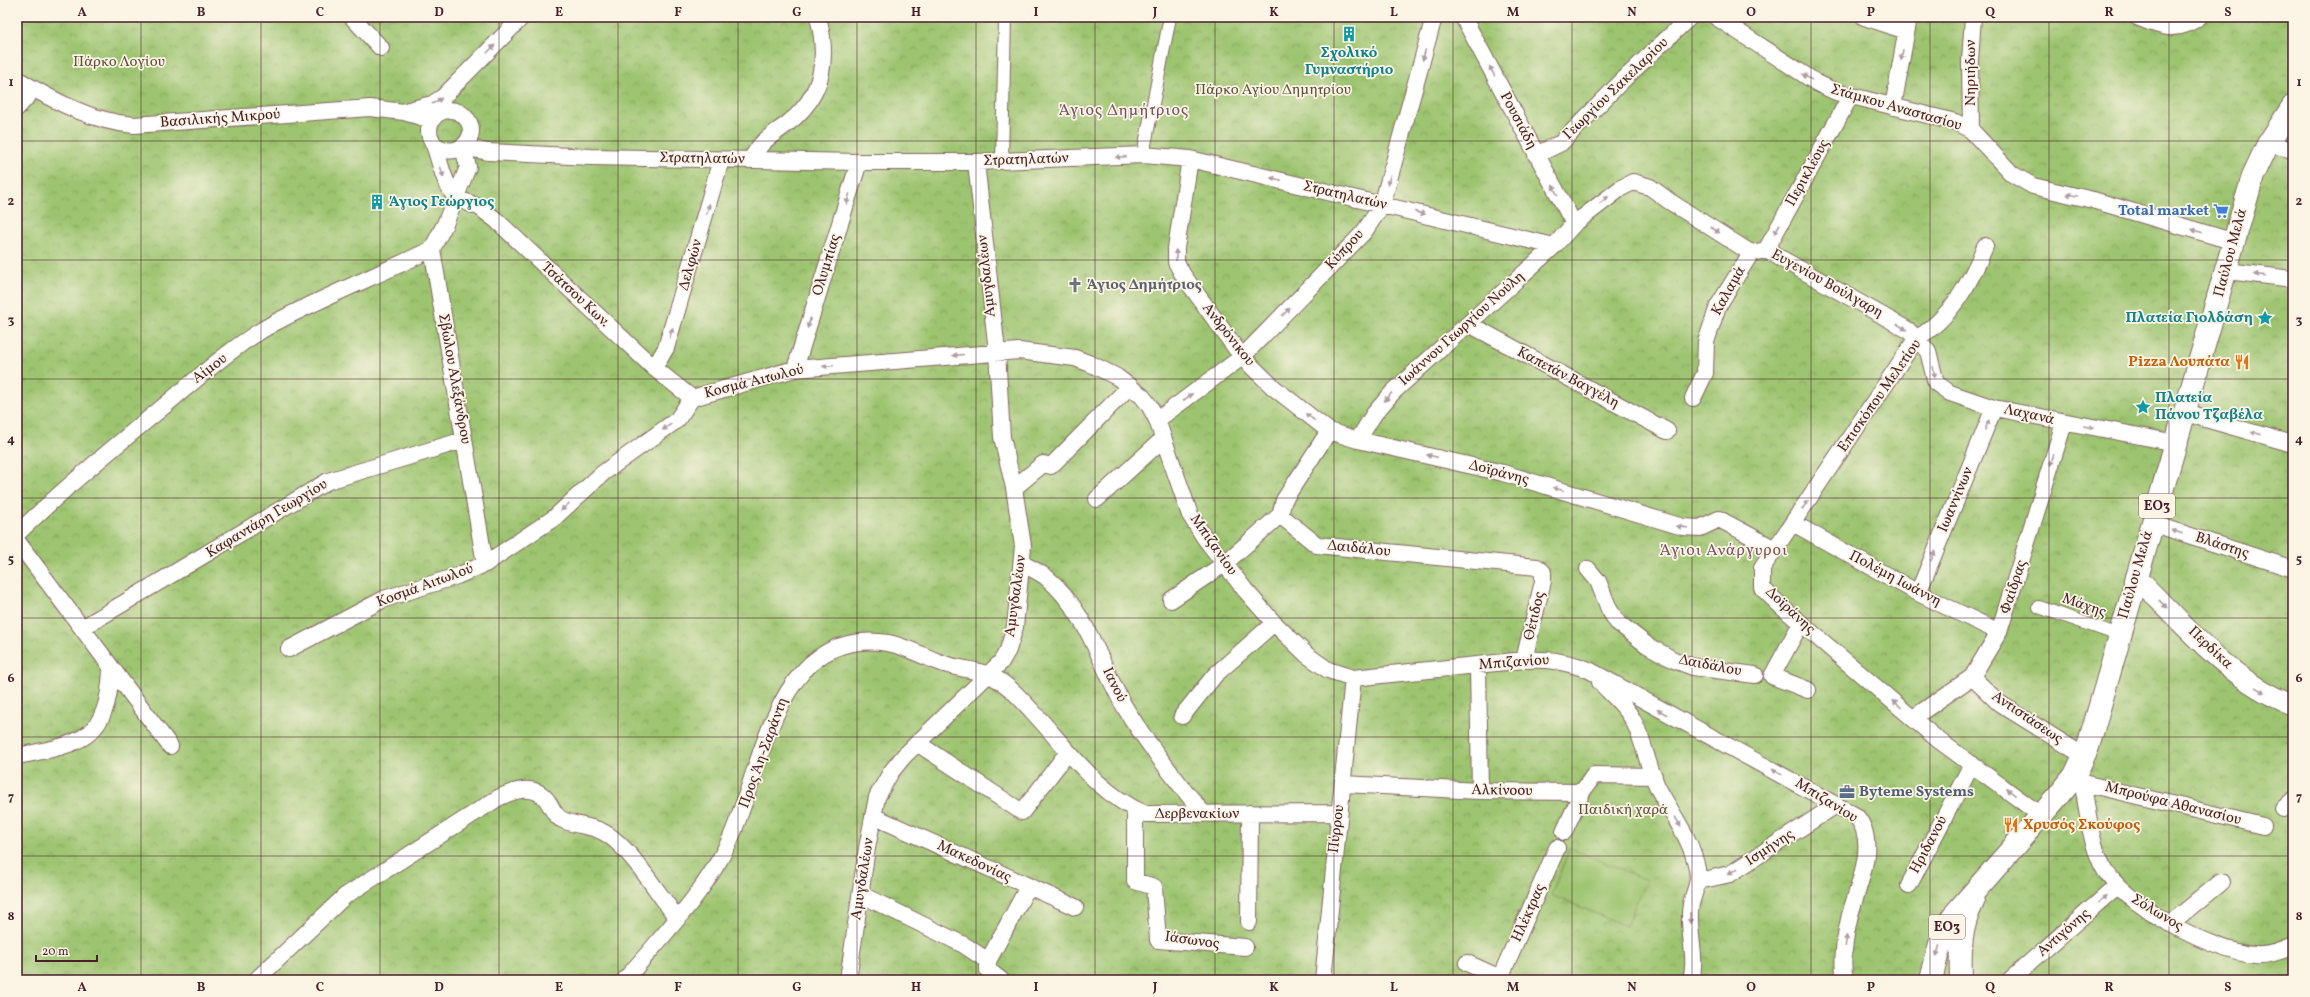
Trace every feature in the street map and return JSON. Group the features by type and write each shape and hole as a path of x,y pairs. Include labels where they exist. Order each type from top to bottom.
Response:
{"main road":[{"name":"Παύλου Μελά","path":"1931,980 1940,944 1948,924 1962,905 1982,885 2081,771 2151,523 2227,271 2253,176 2268,144 2293,106"},
{"name":"Παύλου Μελά","path":"1961,980 1960,944 1963,927 1967,913 1982,885"}],"street":[{"path":"352,17 381,48"},
{"path":"404,112 437,101 464,78 522,17"},
{"path":"751,160 757,148 769,135 802,112 811,100 820,81 823,62 823,45 818,17"},
{"path":"1002,161 1005,17"},
{"path":"1143,155 1170,17"},
{"name":"Κύπρου","path":"1157,420 1242,357 1364,232 1382,204 1434,17"},
{"name":"Ρουσιάδη","path":"1463,17 1574,224"},
{"name":"Γεωργίου Σακελαρίου","path":"1536,155 1560,143 1623,80 1690,17"},
{"name":"Στάμκου Αναστασίου","path":"1716,17 1817,83 1850,97 1955,122 1971,130 2012,174 2034,186 2093,200 2235,242"},
{"path":"1864,17 1908,24 1893,107"},
{"name":"Νηριήδων","path":"1971,130 1970,61 1973,17"},
{"path":"2136,17 2167,29 2183,25 2200,17"},
{"path":"460,113 459,97 464,78"},
{"name":"Βασιλικής Μικρού","path":"17,79 34,90 103,121 134,125 358,109 385,109 404,112 432,120"},
{"path":"17,108 34,90"},
{"name":"Περικλέους","path":"1758,251 1850,97"},
{"path":"434,144 444,151 451,152 463,147 470,136 470,129 466,117 454,110 444,110 432,120 429,132 448,188 456,198"},
{"path":"432,249 456,198 468,167 479,156 488,152 470,129"},
{"path":"2268,144 2293,150"},
{"path":"463,147 468,167"},
{"name":"Στρατηλατών","path":"463,147 488,152 721,160 976,162 1143,155 1190,159 1554,246"},
{"name":"Ανδρόνικου","path":"1190,159 1176,248 1176,262 1204,306 1242,357 1273,387 1329,431 1358,440"},
{"name":"Δελφών","path":"654,368 666,348 721,160"},
{"name":"Ολυμπίας","path":"795,369 860,162"},
{"name":"Αμυγδαλέων","path":"848,980 877,796 883,784 904,756 943,716 990,675 1008,650 1015,627 1022,563 1022,528 1002,437 997,352 976,162"},
{"name":"Ευγενίου Βούλγαρη","path":"1574,224 1620,188 1633,182 1650,187 1669,201 1758,251 1883,315 1908,330 1916,339"},
{"name":"Τσάτσου Κων.","path":"456,198 480,206 654,368 692,398"},
{"name":"Ιωάννου Γεωργίου Νούλη","path":"1358,440 1374,414 1393,392 1554,246 1574,224"},
{"name":"Επισκόπου Μελετίου","path":"1775,548 1916,339 1929,331 1958,298 1976,269 1985,246"},
{"name":"Σβώλου Αλεξάνδρου","path":"432,249 485,564"},
{"name":"Αίμου","path":"17,534 43,508 109,452 194,382 248,341 276,322 328,296 432,249"},
{"name":"Καλαμά","path":"1693,398 1705,373 1706,342 1718,306 1758,251"},
{"path":"2227,271 2293,279"},
{"name":"Καπετάν Βαγγέλη","path":"1469,324 1667,432"},
{"name":"Λαχανά","path":"1916,339 1928,351 1936,383 1950,393 1994,408 2064,423 2176,443"},
{"name":"Κοσμά Αιτωλού","path":"289,649 384,599 457,576 485,564 554,518 603,472 677,420 692,398 795,369 997,352 1049,353 1075,358 1117,377 1130,386 1142,396 1157,420 1163,439"},
{"path":"1014,488 1043,464 1051,466 1130,386"},
{"name":"Ιωαννίνων","path":"1918,593 1994,408"},
{"path":"2185,413 2293,444"},
{"name":"Φαίδρας","path":"1913,718 1972,677 1999,632 2064,423"},
{"path":"1171,600 1224,564 1280,515 1284,500 1329,431"},
{"path":"1097,499 1163,439"},
{"name":"Μπιζανίου","path":"1163,439 1190,515 1224,564 1274,623 1307,655 1328,670 1353,678 1524,660 1548,659 1566,662 1589,670 1856,816 1863,824 1865,838 1865,861 1849,920 1844,959 1845,980"},
{"name":"Καφαντάρη Γεωργίου","path":"82,628 328,481 464,440"},
{"name":"Δοϊράνης","path":"1358,440 1503,472 1683,528 1700,528 1719,519 1775,548 1762,568 1762,588 1913,718 2042,816"},
{"name":"Δαιδάλου","path":"1280,515 1317,545 1510,563 1537,567 1543,572"},
{"name":"Πολέμη Ιωάννη","path":"1793,523 1918,593 1999,632"},
{"name":"Βλάστης","path":"2151,523 2293,569"},
{"path":"17,541 111,669 170,746"},
{"name":"Ιανού","path":"1022,563 1046,577 1074,608 1086,626 1123,704 1147,744 1203,813"},
{"name":"Δαιδάλου","path":"1588,569 1598,581 1609,609 1617,622 1647,645 1674,660 1693,667 1755,675"},
{"name":"Θέτιδος","path":"1524,660 1543,572"},
{"name":"Περδίκα","path":"2136,577 2214,653 2247,681 2271,696 2293,705"},
{"name":"Μάχης","path":"2039,607 2119,635"},
{"path":"1182,716 1215,675 1274,623"},
{"path":"1801,623 1772,676 1808,690"},
{"name":"Προς Άη-Σαράντη","path":"625,980 677,918 712,872 727,846 743,809 769,730 786,692 803,669 824,654 850,644 869,642 889,644 960,669 990,675"},
{"path":"1478,666 1480,791"},
{"path":"17,756 58,748 91,733 104,712 110,688 111,669"},
{"path":"1589,670 1627,711 1635,723 1658,789 1689,843 1699,881 1691,904 1690,918 1694,956 1691,980"},
{"name":"Δερβενακίων","path":"990,675 1009,687 1056,736 1068,752 1105,788 1134,809 1146,814 1339,814"},
{"name":"Αντιστάσεως","path":"1972,677 2081,771"},
{"name":"Πύρρου","path":"1323,980 1353,678"},
{"path":"917,743 1022,812 1068,752"},
{"name":"Ηριδανού","path":"1909,885 1972,764"},
{"name":"Μπρούφα Αθανασίου","path":"2081,771 2263,826"},
{"name":"Σόλωνος","path":"2081,771 2088,818 2095,845 2103,866 2117,886 2136,903 2171,923 2216,945 2236,952 2256,956 2274,953 2293,946"},
{"path":"1564,832 1582,792 1594,776 1654,776"},
{"name":"Αλκίνοου","path":"1343,784 1480,791 1582,792"},
{"path":"256,980 346,896 498,798 514,791 525,789 536,792 546,798 556,816 562,820 601,831 620,844 677,918"},
{"name":"Ισμήνης","path":"1699,881 1730,874 1836,805"},
{"name":"Ιάσωνος","path":"1134,809 1135,881 1154,887 1158,940 1246,947"},
{"path":"1249,922 1250,814"},
{"name":"Μακεδονίας","path":"873,816 1075,907"},
{"name":"Ηλέκτρας","path":"1502,979 1557,848"},
{"path":"2171,923 2221,882"},
{"name":"Αντιγόνης","path":"2010,980 2117,886"},
{"path":"1001,980 988,970 988,961 1028,887"},
{"path":"862,895 964,945 988,961"},
{"path":"1467,963 1502,979"}],"green space":[{"path":"17,17 2293,17 2293,980 17,980"},
{"path":"1570,848 1646,880 1626,926 1551,895"}],"place":[{"name":"Σχολικό Γυμναστήριο","path":"1349,34"},
{"name":"Άγιος Γεώργιος","path":"377,202"},
{"name":"Total market","path":"2221,211"},
{"name":"Άγιος Δημήτριος","path":"1075,285"},
{"name":"Πλατεία Γιολδάση","path":"2265,318"},
{"name":"Pizza Λουπάτα","path":"2242,362"},
{"name":"Πλατεία Πάνου Τζαβέλα","path":"2143,407"},
{"name":"Byteme Systems","path":"1847,792"},
{"name":"Χρυσός Σκούφος","path":"2011,825"}],"district":[{"name":"Άγιος Δημήτριος","path":"1124,111"},
{"name":"Άγιοι Ανάργυροι","path":"1724,551"}],"park label":[{"name":"Πάρκο Λογίου","path":"119,62"},
{"name":"Πάρκο Αγίου Δημητρίου","path":"1273,90"},
{"name":"Παιδική χαρά","path":"1623,810"}]}
